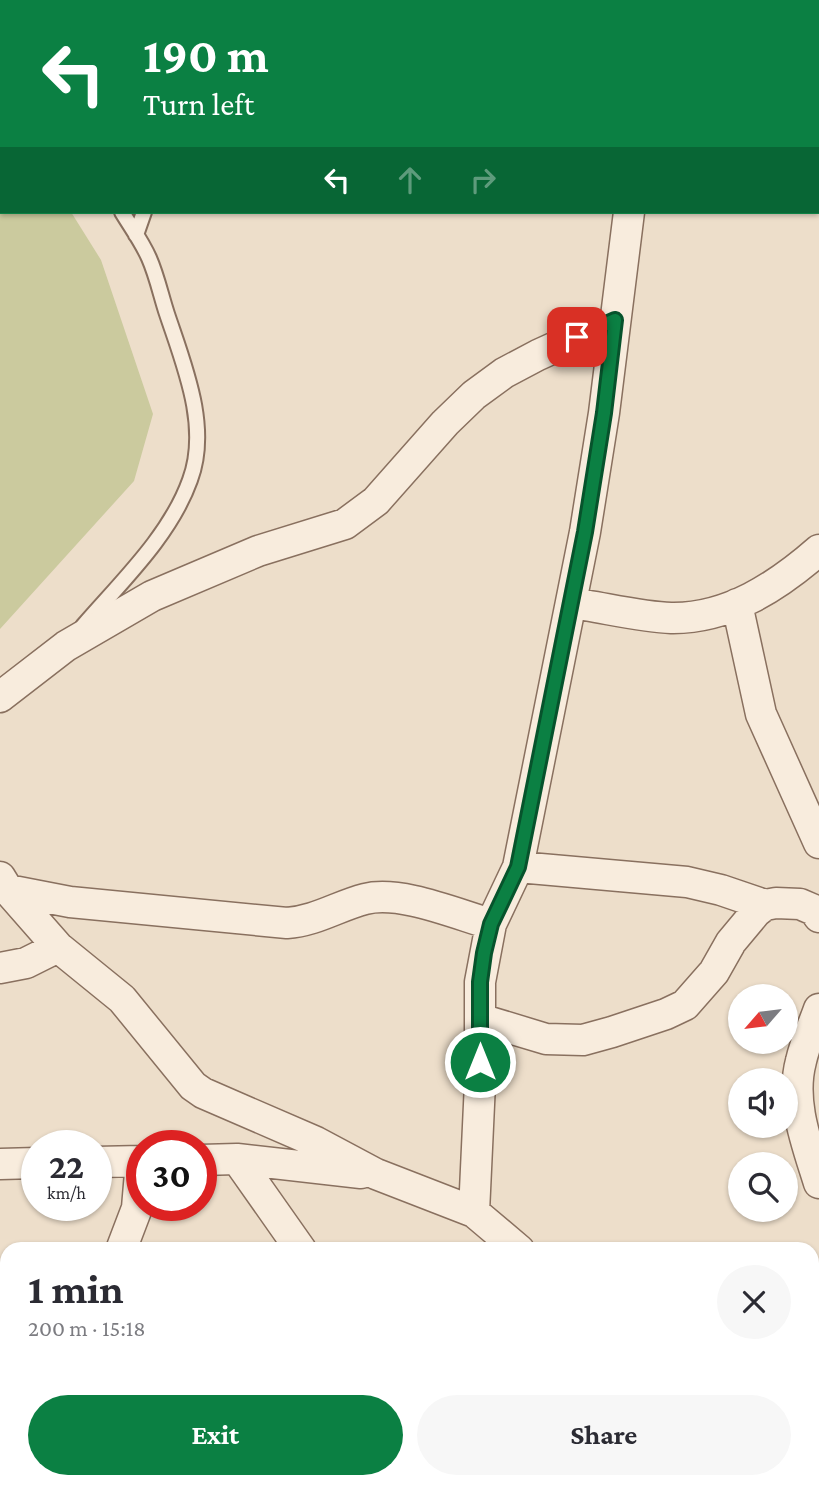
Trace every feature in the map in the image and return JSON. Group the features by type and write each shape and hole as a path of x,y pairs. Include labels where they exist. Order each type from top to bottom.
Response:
{"street":[{"path":"474,1212 480,1083 480,982 491,924 518,867 587,519 629,214"},
{"path":"0,697 66,646 152,596 258,551 345,524 376,501 445,423 474,395 504,373 615,320"},
{"path":"570,603 671,618 709,614 753,598 796,571 819,551"},
{"path":"737,604 761,714 819,843"},
{"path":"518,867 687,882 722,890 765,905"},
{"path":"4,883 70,902 288,923 305,922 365,899 389,897 491,924"},
{"path":"4,883 58,947 122,999 193,1086 203,1093 316,1142 376,1174 474,1212 510,1242"},
{"path":"480,1020 546,1039 583,1040 666,1014 685,1005 701,989 731,942 765,905 800,904 817,910"},
{"path":"0,968 26,963 58,947"},
{"path":"819,1009 800,1062 797,1099 819,1183"},
{"path":"217,1160 237,1159 376,1174"},
{"path":"237,1159 296,1242"},
{"path":"0,1164 21,1163"}],"lane":[{"path":"66,646 140,560 172,517 190,482 196,463 198,436 188,375 149,258 123,214"},
{"path":"136,235 143,214"}],"green space":[{"path":"0,214 72,214 101,260 153,414 134,481 0,629"}],"route":[{"path":"480,1062 480,982 484,953 491,924 518,867 585,532 604,413 615,320 577,337"}]}
